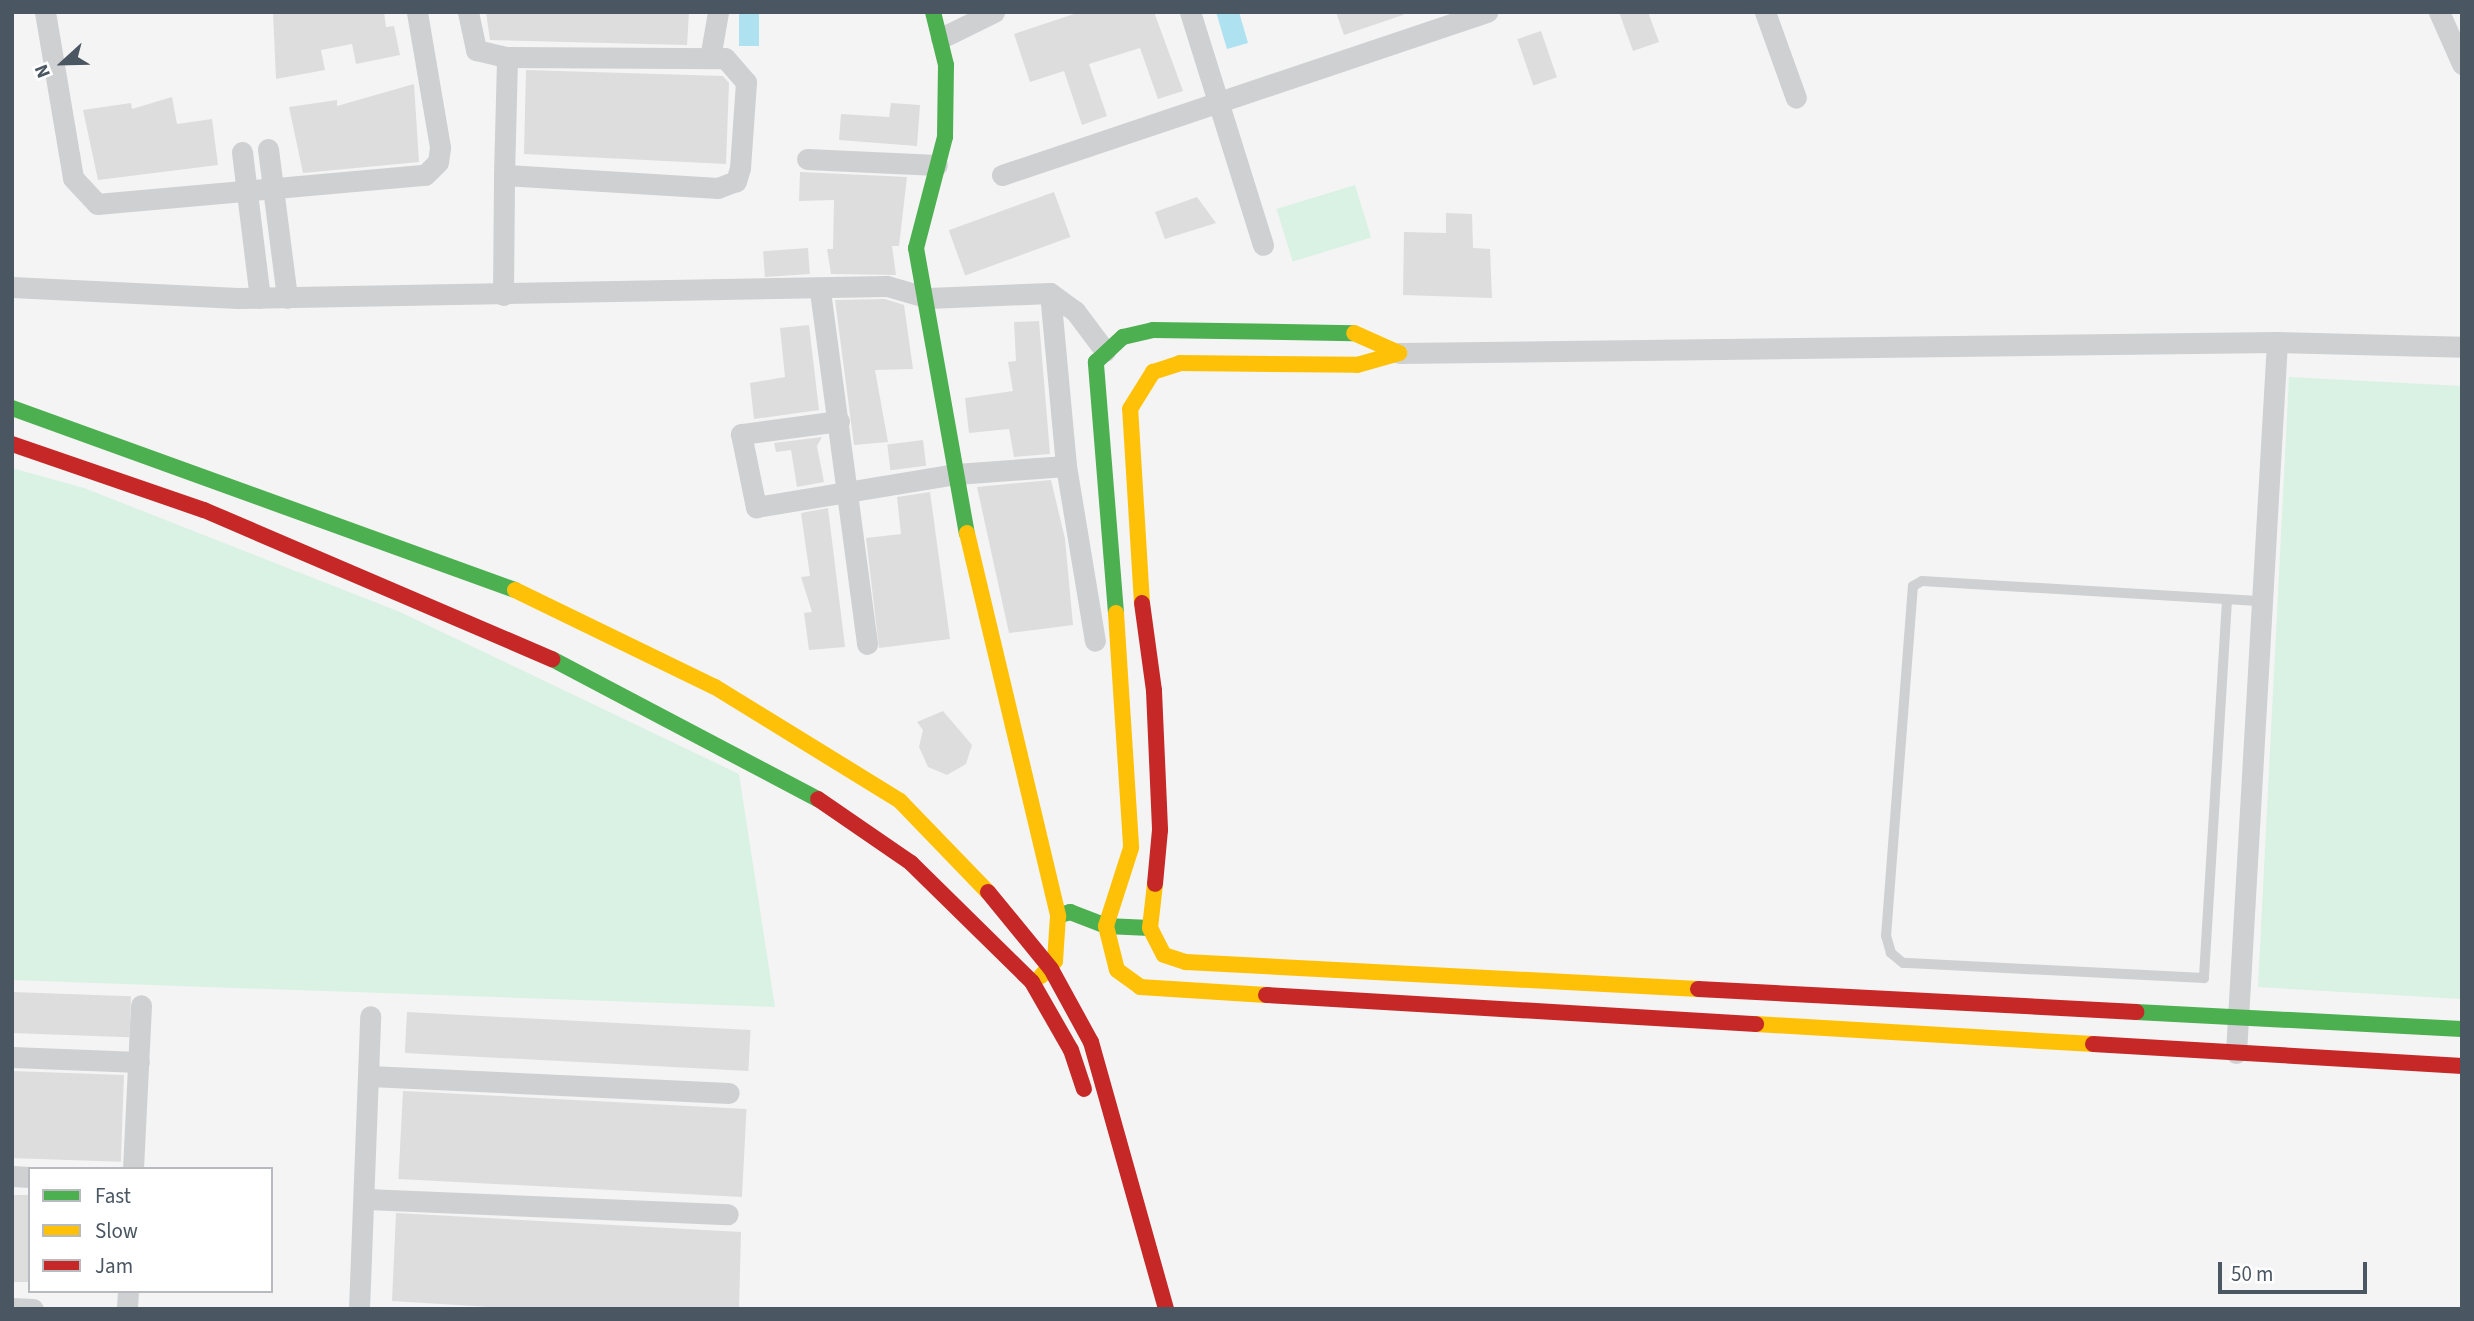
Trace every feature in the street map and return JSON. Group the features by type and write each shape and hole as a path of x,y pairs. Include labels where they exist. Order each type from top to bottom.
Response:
{"street":[{"path":"45,12 73,178 90,202 248,195 433,169 440,148 417,12"},
{"path":"468,12 476,50 507,57 725,58 746,82 736,181 718,188 505,175"},
{"path":"710,58 718,12"},
{"path":"1190,12 1263,245"},
{"path":"1002,175 1487,12"},
{"path":"1765,12 1796,98"},
{"path":"2439,12 2462,65"},
{"path":"987,15 938,24 945,137 917,233 956,474 1058,916 1051,969 1032,982"},
{"path":"503,295 507,57"},
{"path":"268,149 287,298"},
{"path":"242,152 260,298"},
{"path":"807,159 937,165"},
{"path":"12,287 260,298 820,291 887,286 929,299 1050,293 1075,311 1105,351"},
{"path":"820,291 849,491 867,644"},
{"path":"1050,293 1066,466 1095,641"},
{"path":"1399,354 1357,333 1239,329 1153,330 1123,337 1096,362 1094,391 1131,848 1107,926 1117,970 1126,980 1171,991 2462,1066"},
{"path":"2236,1053 2277,342"},
{"path":"2462,347 2277,342 1399,354 1357,365 1180,363 1139,385 1128,445 1154,691 1160,830 1150,928 1164,955 1186,962 2462,1028"},
{"path":"12,408 483,575 715,687 900,802 996,900 1051,969 1091,1042 1166,1309"},
{"path":"839,421 741,434 756,507 956,474 1066,466"},
{"path":"12,444 204,510 575,669 803,789 911,863 1032,982 1071,1050 1151,1309"},
{"path":"1058,916 1070,912 1107,926 1150,928"},
{"path":"133,1167 141,1005"},
{"path":"359,1309 366,1199 370,1016"},
{"path":"12,1056 139,1062"},
{"path":"370,1076 729,1093"},
{"path":"366,1199 728,1214"},
{"path":"12,1308 33,1309"}],"lane":[{"path":"2227,600 2204,978 1903,964 1891,953 1886,936 1913,586 1923,581 2262,601"}],"green space":[{"path":"1355,185 1371,238 1293,262 1277,209"},
{"path":"2289,377 2462,386 2462,999 2258,987"},
{"path":"12,468 84,488 400,612 739,774 775,1007 12,980"}],"water":[{"path":"739,12 759,12 759,46 739,46"},
{"path":"1216,12 1239,12 1248,43 1227,49"}],"building":[{"path":"273,12 384,12 386,27 394,26 400,55 356,64 352,44 321,50 325,70 276,79"},
{"path":"486,12 689,12 687,45 490,40"},
{"path":"1080,12 1154,12 1183,91 1158,99 1140,48 1089,64 1107,116 1082,125 1064,71 1030,82 1014,34"},
{"path":"1336,12 1403,12 1403,15 1344,35"},
{"path":"1619,12 1648,12 1659,42 1633,51"},
{"path":"1541,31 1557,77 1533,85 1517,39"},
{"path":"526,70 723,76 729,83 726,164 524,154"},
{"path":"414,84 419,162 303,173 289,107 337,100 337,106"},
{"path":"172,97 177,124 212,119 218,165 98,180 83,110 131,103 132,109"},
{"path":"891,103 920,105 917,146 839,140 841,114 889,117"},
{"path":"800,172 907,177 899,246 892,246 896,275 831,274 827,249 833,249 834,200 799,201"},
{"path":"1054,192 1070,237 965,275 949,230"},
{"path":"1197,197 1216,223 1165,239 1155,212"},
{"path":"1446,213 1472,214 1473,248 1490,249 1492,298 1403,295 1404,232 1446,233"},
{"path":"808,248 810,274 765,277 763,251"},
{"path":"885,299 904,305 913,369 875,370 888,442 854,445 835,300"},
{"path":"1039,321 1050,454 1014,457 1009,429 969,433 965,398 1013,391 1008,362 1016,361 1014,322"},
{"path":"809,325 819,410 754,419 750,383 785,377 780,328"},
{"path":"822,437 817,446 824,482 797,487 791,450 776,452 774,443"},
{"path":"923,440 926,466 890,470 887,444"},
{"path":"1051,480 1065,539 1073,625 1009,633 977,487"},
{"path":"930,492 950,639 879,648 866,538 901,534 897,497"},
{"path":"828,508 845,647 809,650 804,613 812,612 801,577 810,576 801,513"},
{"path":"943,711 972,745 966,764 947,775 928,767 919,747 923,730 917,722"},
{"path":"12,992 131,996 129,1037 12,1033"},
{"path":"407,1012 751,1030 748,1071 405,1053"},
{"path":"12,1071 124,1075 121,1162 12,1158"},
{"path":"403,1091 747,1109 742,1197 398,1179"},
{"path":"12,1195 28,1195 28,1282 12,1282"},
{"path":"396,1213 741,1232 739,1309 521,1309 392,1301"}],"traffic: fast":[{"path":"933,12 946,65 945,137 916,248 967,533"},
{"path":"1116,613 1096,362 1123,337 1153,330 1354,333"},
{"path":"12,408 515,590"},
{"path":"552,659 818,799"},
{"path":"1058,916 1070,912 1106,926 1150,928"},
{"path":"2136,1012 2462,1029"}],"traffic: slow":[{"path":"1142,603 1130,409 1153,372 1180,363 1357,365 1399,353 1354,333"},
{"path":"967,533 1058,916 1055,961 1041,976"},
{"path":"515,590 715,687 900,801 988,892"},
{"path":"1116,613 1131,848 1106,926 1117,970 1140,987 1266,995"},
{"path":"1155,884 1150,928 1164,955 1186,962 1698,989"},
{"path":"1756,1024 2093,1044"}],"traffic: jam":[{"path":"12,444 204,510 552,659"},
{"path":"1142,603 1154,691 1160,830 1155,884"},
{"path":"818,799 911,863 1032,982 1071,1050 1084,1089"},
{"path":"988,892 1051,969 1091,1042 1166,1309"},
{"path":"1698,989 2136,1012"},
{"path":"1266,995 1756,1024"},
{"path":"2093,1044 2462,1066"}]}
